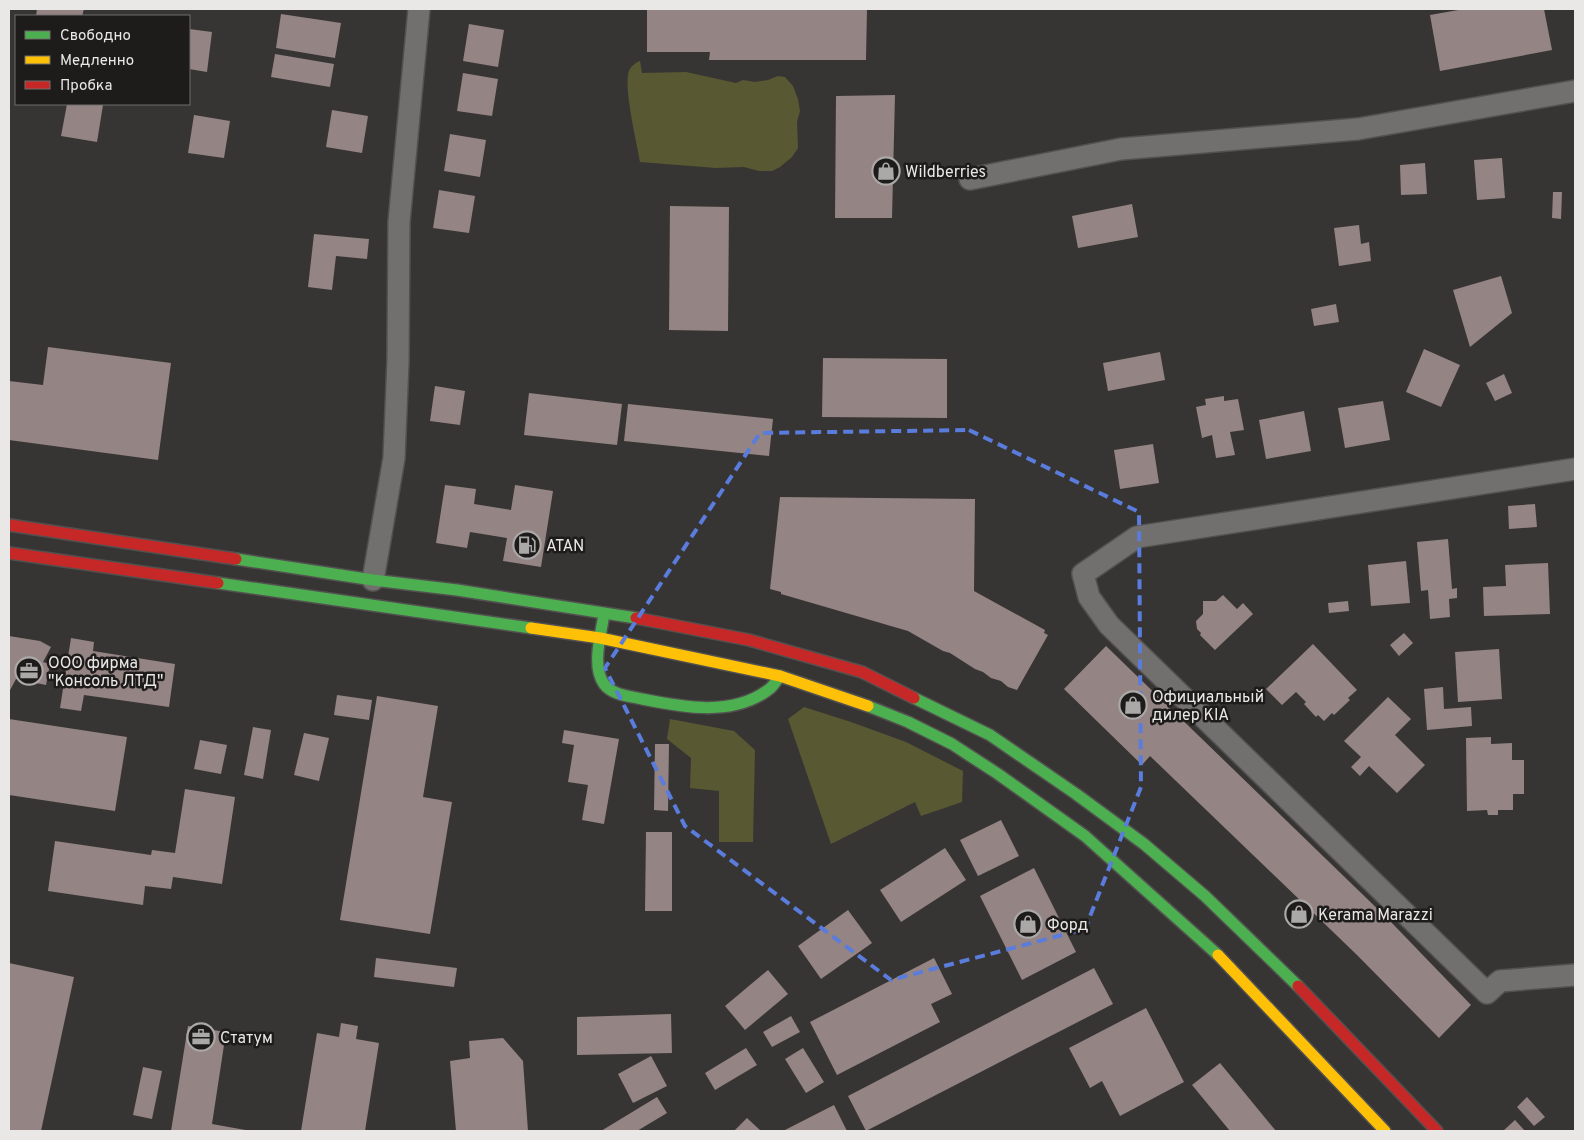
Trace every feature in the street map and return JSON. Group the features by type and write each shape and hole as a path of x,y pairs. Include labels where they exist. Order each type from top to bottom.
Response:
{"main road":[{"path":"9,525 373,580 457,590 604,612 749,640 862,672 990,735 1076,794 1144,844 1204,896 1283,970 1437,1131"},
{"path":"9,553 600,638 780,676 859,702 908,722 952,744 1085,836 1226,964 1385,1131"},
{"path":"604,612 600,638 599,671 602,682 609,689 619,694 704,709 726,707 746,701 768,690 780,676"}],"street":[{"path":"373,580 394,458 398,361 399,222 419,9"},
{"path":"970,178 1121,149 1358,129 1575,91"},
{"path":"1575,469 1137,537 1083,574 1089,597 1109,625 1487,993 1500,981 1575,975"}],"highlighted area":[{"path":"969,430 1139,512 1141,787 1085,929 891,980 685,826 605,668 760,433"}],"shaded area":[{"path":"640,61 642,73 686,72 736,83 743,80 755,82 778,76 785,77 793,86 798,99 800,111 797,122 798,148 792,157 772,171 759,171 744,167 716,168 640,162 629,102 628,79 631,68"},
{"path":"804,707 906,742 963,771 962,802 921,816 915,802 831,844 788,719"},
{"path":"670,719 734,731 755,750 753,842 719,842 719,791 690,788 691,758 667,739"}],"building":[{"path":"37,9 84,9 82,15 36,15"},
{"path":"647,9 867,9 866,60 709,60 710,52 647,52"},
{"path":"1464,9 1544,9 1552,50 1440,71 1430,15"},
{"path":"281,14 341,23 335,58 276,48"},
{"path":"469,24 504,30 498,67 463,61"},
{"path":"190,29 212,32 207,72 190,69"},
{"path":"275,54 334,64 330,87 271,77"},
{"path":"463,73 498,79 492,116 457,111"},
{"path":"895,95 892,218 835,218 836,96"},
{"path":"67,105 103,105 97,142 61,136"},
{"path":"332,110 368,116 362,153 326,147"},
{"path":"194,115 230,121 224,158 188,153"},
{"path":"450,134 486,140 480,177 444,171"},
{"path":"1502,158 1505,198 1477,200 1474,160"},
{"path":"1425,163 1427,194 1401,195 1400,165"},
{"path":"439,190 475,196 469,233 433,228"},
{"path":"1553,192 1562,192 1561,219 1552,218"},
{"path":"1132,204 1138,237 1078,248 1072,216"},
{"path":"670,206 729,207 728,331 669,330"},
{"path":"1359,225 1361,244 1369,242 1371,261 1339,266 1334,228"},
{"path":"314,234 369,239 367,259 336,256 332,290 308,287"},
{"path":"1501,276 1512,313 1470,347 1453,290"},
{"path":"1336,304 1339,322 1314,326 1311,309"},
{"path":"48,347 171,363 158,460 9,440 9,381 43,385"},
{"path":"1424,349 1460,365 1441,407 1406,392"},
{"path":"1160,352 1165,380 1108,391 1103,363"},
{"path":"823,358 947,359 947,418 822,417"},
{"path":"1504,374 1512,393 1495,401 1486,383"},
{"path":"435,386 465,391 460,425 430,421"},
{"path":"529,393 622,404 617,445 524,435"},
{"path":"1224,396 1224,401 1238,399 1244,430 1230,432 1235,455 1216,458 1212,435 1202,438 1196,407 1206,405 1205,399"},
{"path":"1383,401 1390,440 1345,448 1338,408"},
{"path":"628,404 773,419 769,456 624,441"},
{"path":"1304,411 1311,451 1266,459 1259,420"},
{"path":"1153,444 1159,483 1120,489 1114,450"},
{"path":"445,485 476,489 474,504 511,510 515,485 553,491 541,567 503,561 507,538 470,532 467,548 436,543"},
{"path":"780,497 975,499 974,591 1045,630 1044,633 1048,635 1017,690 991,678 950,653 908,631 781,594 781,592 770,589"},
{"path":"1535,504 1537,527 1509,529 1508,506"},
{"path":"1448,539 1452,589 1457,588 1457,598 1449,599 1450,617 1430,619 1428,590 1421,591 1417,542"},
{"path":"1406,561 1410,603 1371,606 1368,565"},
{"path":"1548,563 1550,614 1484,616 1483,587 1506,586 1505,565"},
{"path":"1223,595 1237,609 1243,603 1253,614 1215,650 1200,635 1201,633 1197,629 1196,621 1203,614 1203,601 1216,601"},
{"path":"1348,601 1349,611 1329,613 1328,603"},
{"path":"1404,633 1413,643 1399,656 1390,645"},
{"name":"ООО фирма \"Консоль ЛТД\"","path":"9,636 40,641 51,647 43,662 50,664 46,685 16,679 9,692"},
{"path":"71,638 94,642 93,651 175,664 169,707 84,695 81,711 60,708"},
{"path":"1313,644 1357,690 1348,698 1350,700 1334,715 1332,713 1324,721 1318,715 1316,717 1304,704 1306,702 1296,692 1282,705 1266,689"},
{"path":"1106,646 1390,921 1471,1005 1439,1038 1357,955 1150,756 1142,765 1064,689"},
{"path":"1499,649 1502,699 1458,702 1455,652"},
{"path":"1443,687 1444,709 1471,707 1472,726 1427,730 1424,689"},
{"path":"337,695 372,700 369,720 334,715"},
{"path":"377,696 438,706 423,797 452,802 430,934 340,920"},
{"path":"1388,697 1411,719 1395,735 1425,765 1397,793 1369,766 1360,776 1351,767 1361,757 1344,741"},
{"path":"9,719 127,737 115,811 9,795"},
{"path":"253,727 271,730 263,779 244,775"},
{"path":"564,730 619,739 604,824 582,820 588,785 568,782 574,745 562,743"},
{"path":"304,733 329,738 319,781 294,775"},
{"path":"1491,737 1491,744 1512,743 1512,760 1524,760 1524,794 1513,794 1513,810 1498,810 1498,815 1488,815 1487,810 1467,811 1466,738"},
{"path":"200,740 227,745 221,774 194,769"},
{"path":"655,744 669,744 668,811 654,810"},
{"path":"185,789 235,797 222,884 173,877 171,889 145,886 143,905 48,891 55,841 151,855 152,850 175,853"},
{"path":"1001,820 1019,856 978,876 960,840"},
{"path":"646,832 672,832 672,911 645,911"},
{"path":"945,848 966,880 901,922 880,890"},
{"name":"Форд","path":"1034,868 1076,952 1022,980 980,896"},
{"path":"848,910 872,943 821,979 798,946"},
{"path":"376,958 457,968 454,987 374,977"},
{"path":"934,958 952,994 931,1004 940,1022 837,1075 810,1022"},
{"path":"9,963 74,977 41,1131 9,1131"},
{"path":"1094,968 1113,1004 866,1131 848,1096"},
{"path":"768,970 788,994 745,1030 725,1006"},
{"path":"1146,1008 1184,1082 1120,1116 1102,1081 1090,1088 1069,1048"},
{"path":"671,1014 672,1053 577,1055 577,1017"},
{"path":"791,1016 800,1032 772,1047 763,1032"},
{"path":"341,1023 358,1026 356,1039 379,1043 365,1131 301,1131 317,1033 339,1037"},
{"path":"188,1026 226,1032 212,1124 251,1131 171,1131"},
{"path":"503,1038 523,1061 528,1131 456,1131 450,1061 470,1058 469,1041"},
{"path":"746,1048 757,1065 715,1090 705,1073"},
{"path":"803,1048 824,1082 806,1093 785,1059"},
{"path":"651,1056 667,1086 633,1103 618,1074"},
{"path":"1220,1063 1276,1131 1230,1131 1192,1085"},
{"path":"143,1067 162,1071 152,1119 133,1115"},
{"path":"657,1097 667,1113 637,1131 601,1131"},
{"path":"1527,1097 1545,1117 1534,1126 1517,1107"},
{"path":"834,1105 847,1131 783,1131"},
{"path":"747,1118 761,1131 734,1131"},
{"path":"1515,1120 1525,1131 1503,1131"}],"traffic: fast":[{"path":"236,559 373,580 457,590 636,618"},
{"path":"218,583 531,628"},
{"path":"603,620 598,652 598,669 604,684 611,691 674,705 706,708 723,707 739,704 754,698 770,689 780,676"},
{"path":"914,698 990,735 1076,794 1144,844 1205,896 1298,986"},
{"path":"868,706 908,722 952,744 998,774 1085,836 1218,955"}],"traffic: slow":[{"path":"531,628 600,638 780,676 868,706"},
{"path":"1218,955 1385,1131"}],"traffic: jam":[{"path":"9,525 236,559"},
{"path":"9,553 218,583"},
{"path":"636,618 749,640 862,672 914,698"},
{"path":"1298,986 1437,1131"}],"place":[{"name":"Wildberries","path":"886,171"},
{"name":"ATAN","path":"527,545"},
{"name":"ООО фирма \"Консоль ЛТД\"","path":"29,671"},
{"name":"Официальный дилер KIA","path":"1133,705"},
{"name":"Kerama Marazzi","path":"1299,914"},
{"name":"Форд","path":"1028,924"},
{"name":"Статум","path":"201,1037"}]}
